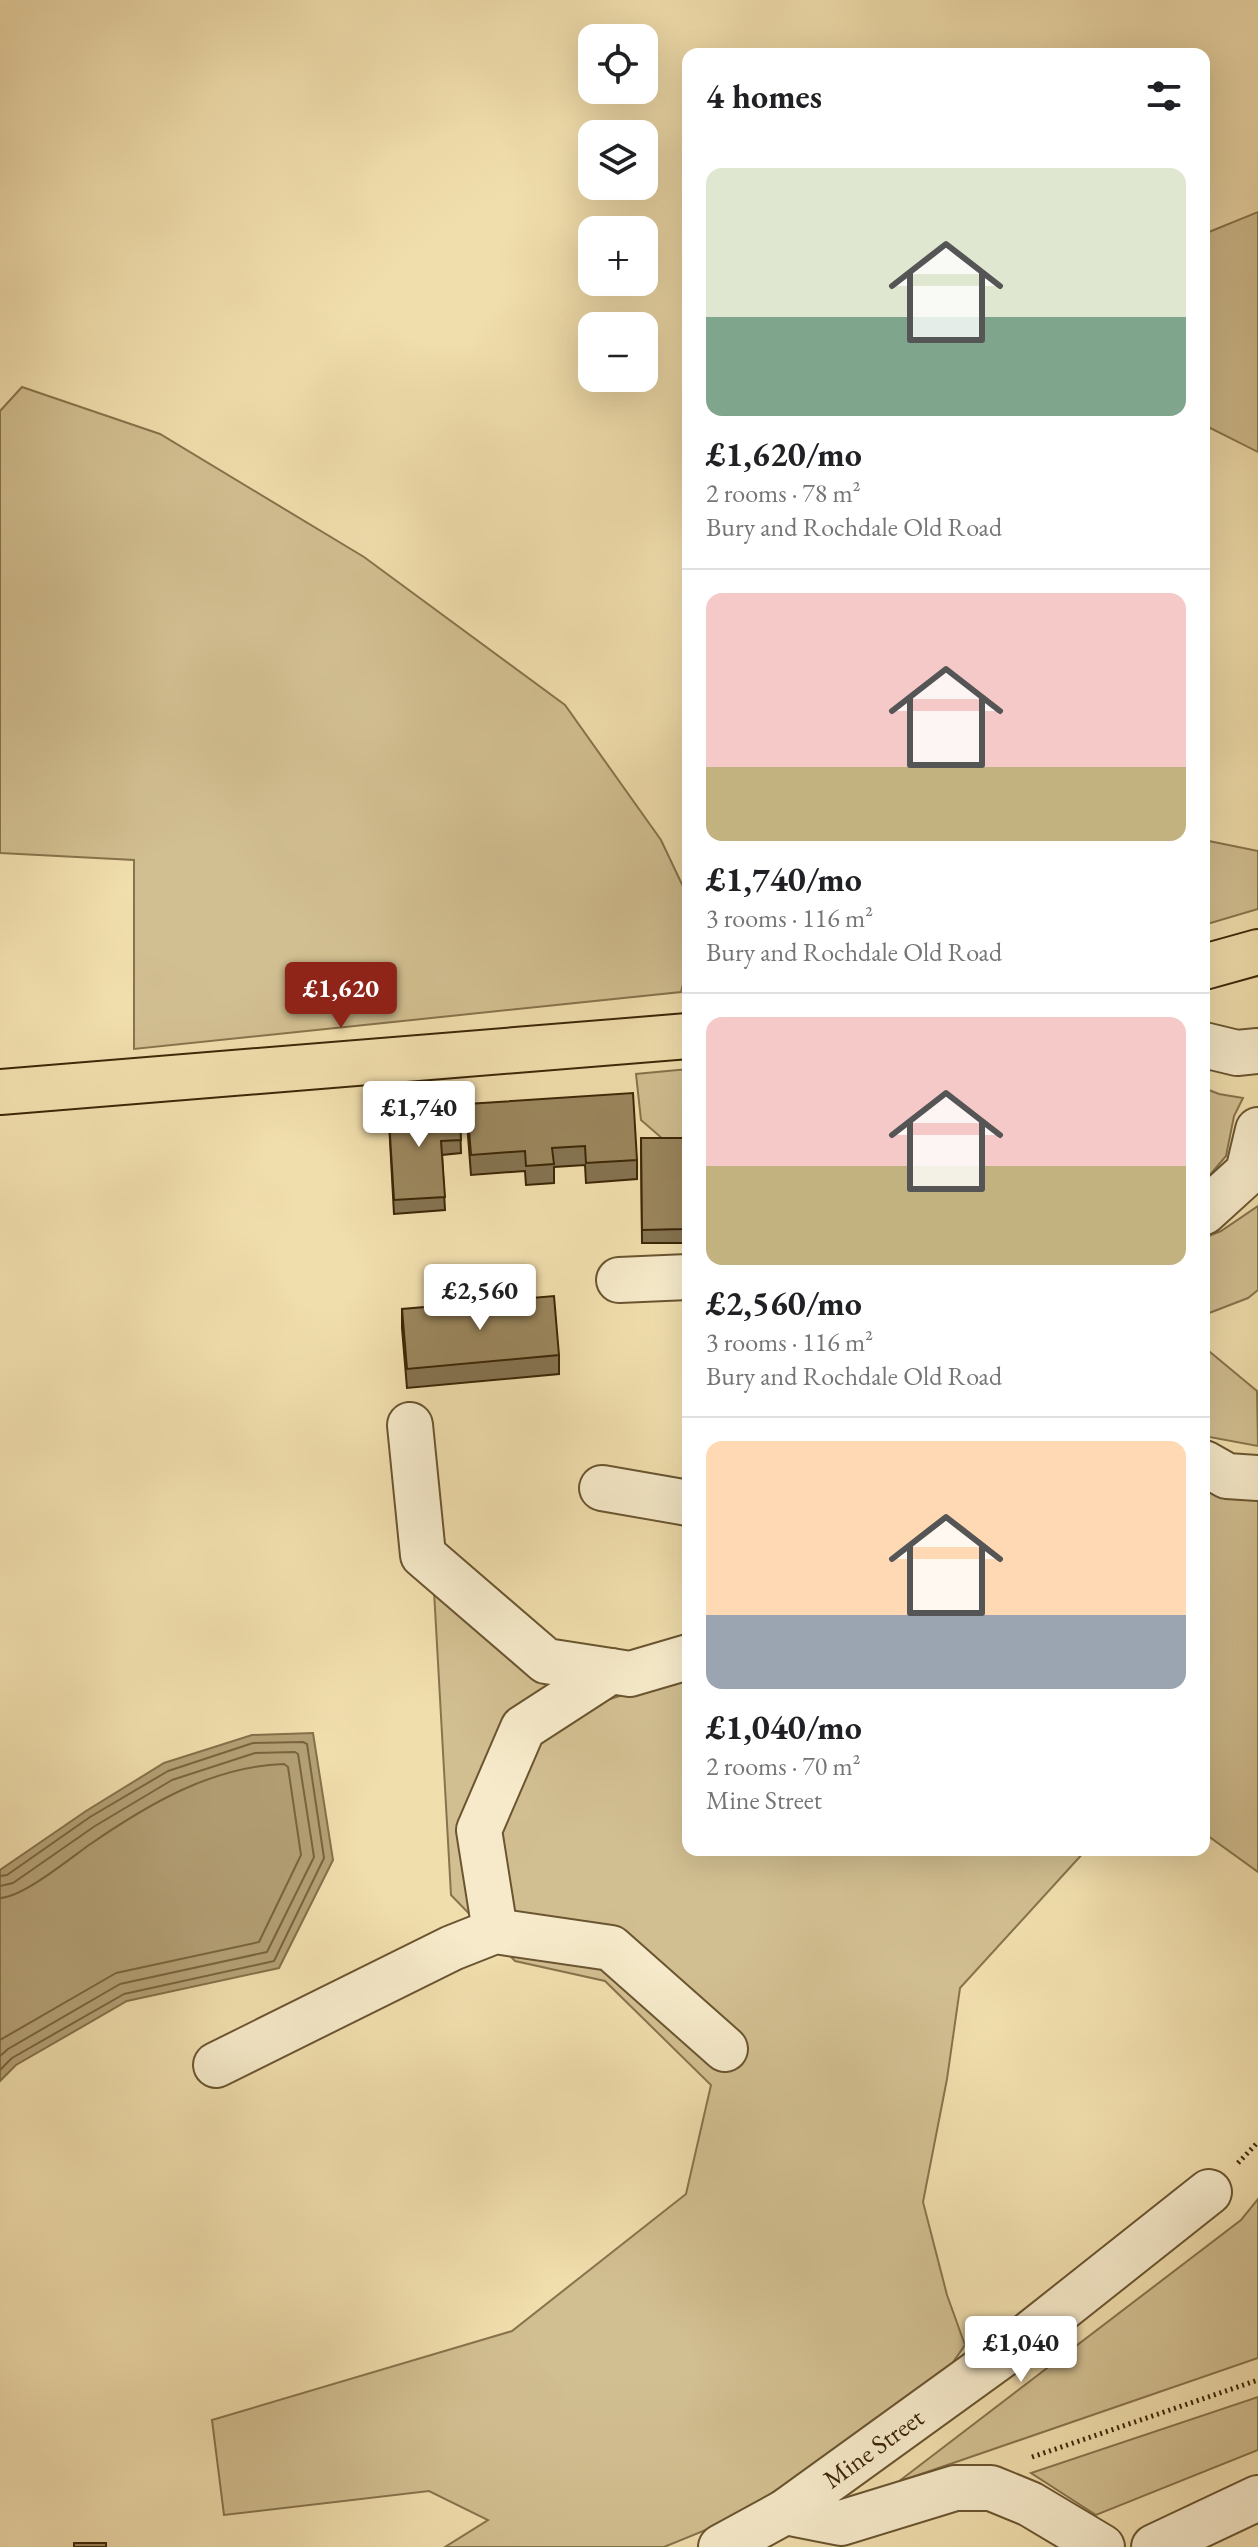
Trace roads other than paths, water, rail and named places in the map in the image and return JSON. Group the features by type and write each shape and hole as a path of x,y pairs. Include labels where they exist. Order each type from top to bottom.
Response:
{"main road":[{"path":"1210,965 1258,952"},
{"path":"0,1092 682,1036"}],"street":[{"path":"1210,1046 1237,1053 1258,1051"},
{"path":"1210,1207 1248,1172 1258,1130"},
{"path":"619,1280 682,1277"},
{"path":"410,1425 423,1555 546,1661 630,1674 682,1659"},
{"path":"1210,1466 1227,1476 1258,1478"},
{"path":"602,1488 682,1502"},
{"path":"495,1931 479,1830 523,1728 611,1671"},
{"path":"216,2065 452,1948 495,1931 611,1948 725,2049"},
{"name":"Mine Street","path":"721,2547 785,2512 1016,2345 1209,2192"},
{"path":"785,2512 841,2523 955,2488 991,2488 1030,2504 1102,2547"},
{"path":"1154,2547 1258,2498"}],"water":[{"path":"313,1733 333,1860 279,1968 127,2001 16,2065 0,2081 0,1870 86,1811 164,1763 252,1735"}]}
